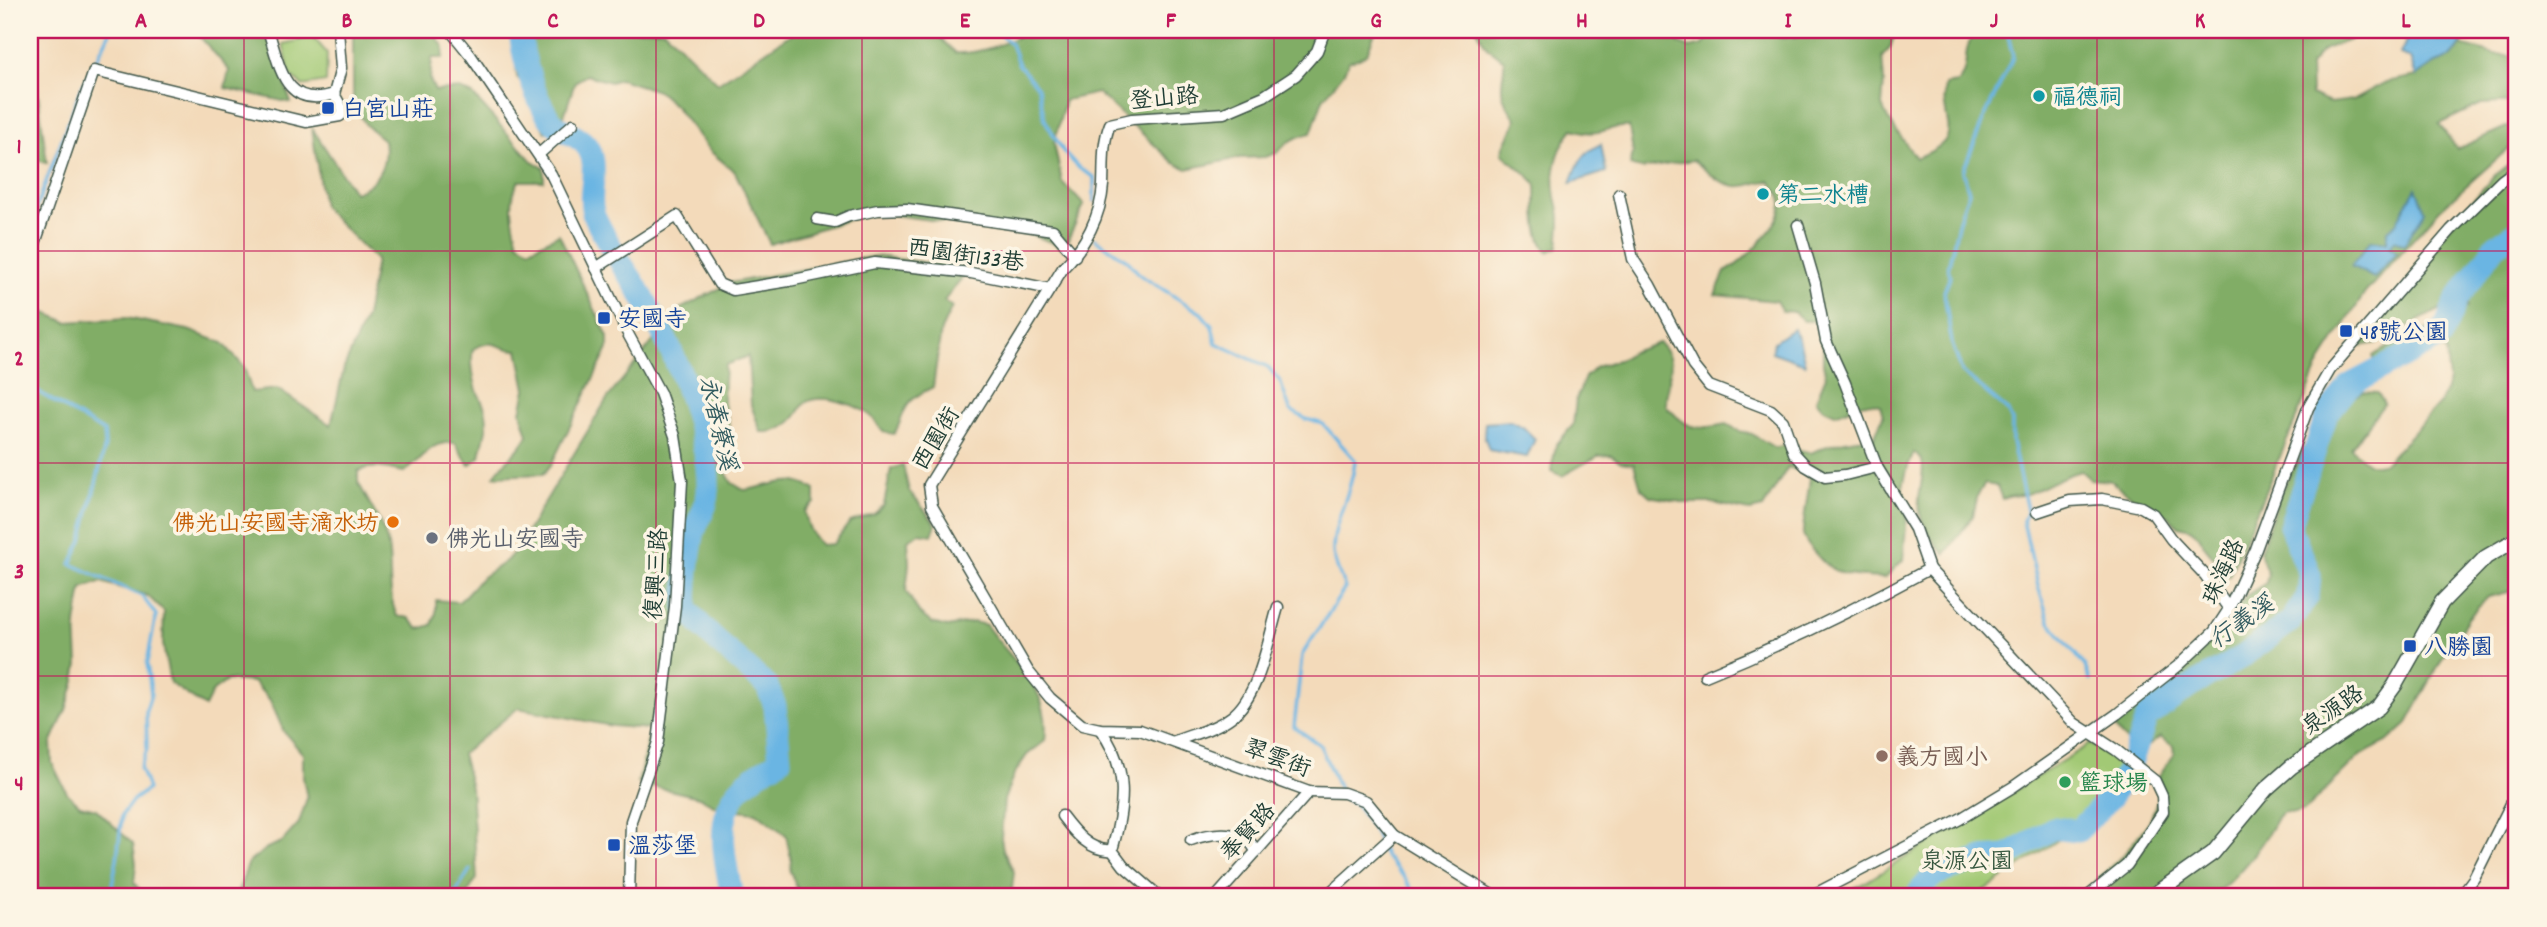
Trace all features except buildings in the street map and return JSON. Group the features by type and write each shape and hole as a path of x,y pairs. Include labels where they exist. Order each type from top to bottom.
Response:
{"street":[{"path":"268,30 285,79 294,90 304,97 318,99 334,94"},
{"path":"32,252 94,71 306,122 340,117 344,112 334,94 341,68 338,30"},
{"name":"復興三路","path":"451,30 551,174 660,393 675,436 682,481 675,606 655,753 631,821 629,897"},
{"name":"登山路","path":"1075,256 1097,218 1103,188 1104,139 1110,124 1151,117 1193,117 1224,113 1264,96 1296,75 1317,51 1325,30"},
{"path":"539,154 573,124"},
{"name":"珠海路","path":"1809,897 1960,819 2013,787 2117,714 2178,666 2214,632 2228,609 2256,549 2308,408 2330,370 2451,230 2502,180 2517,169"},
{"path":"1619,194 1633,259 1650,285 1693,366 1709,386 1771,410 1783,421 1794,453 1806,466 1825,477 1877,467"},
{"path":"817,219 835,222 878,210 907,209 1053,230 1075,256"},
{"name":"西園街133巷","path":"596,268 677,216 719,284 725,288 741,290 875,263 971,273 1051,289"},
{"path":"1798,225 1815,283 1826,341 1877,467 1915,529 1930,569 2074,723 2140,768 2155,781 2162,796 2163,812 2127,864 2087,897"},
{"name":"西園街","path":"1075,256 1063,268 929,485 932,506 1028,671 1050,698 1082,725 1100,729"},
{"path":"2037,512 2070,501 2102,499 2141,507 2153,514 2171,539 2205,575 2228,609"},
{"name":"泉源路","path":"2151,897 2213,853 2266,789 2291,766 2379,706 2395,685 2442,602 2486,557 2517,539"},
{"path":"1705,676 1836,619 1930,569"},
{"path":"1175,741 1219,724 1241,709 1251,696 1278,607"},
{"path":"1100,729 1113,746 1120,766 1123,810 1112,850"},
{"name":"翠雲街","path":"1100,729 1140,730 1310,792 1344,793 1366,801 1394,835 1495,897"},
{"name":"奉賢路","path":"1216,897 1310,792"},
{"path":"2460,897 2474,878 2517,792"},
{"path":"1062,816 1074,832 1091,846 1103,851 1112,850"},
{"path":"1191,840 1209,834 1241,836 1253,845 1256,852"},
{"path":"1325,897 1394,835"},
{"path":"1112,850 1124,866 1160,897"}],"green space":[{"path":"30,30 38,30 34,62 47,163 30,158"},
{"path":"194,30 268,30 291,103 225,88 229,70"},
{"path":"353,30 431,30 444,47 443,58 432,58 430,80 435,91 460,89 473,95 531,160 544,168 544,181 519,181 515,188 512,211 518,242 530,249 559,234 608,337 608,349 551,465 543,474 494,476 528,435 521,412 526,389 518,350 492,344 473,349 472,354 475,382 487,418 480,457 469,465 455,443 445,443 432,448 404,472 376,467 358,471 358,482 380,522 386,539 392,599 397,616 409,618 419,629 432,625 436,600 459,602 480,579 506,561 516,550 607,399 678,310 730,283 876,256 970,268 944,301 952,307 941,330 933,387 908,404 894,434 883,432 873,418 858,408 826,399 805,403 783,428 761,432 751,405 748,356 725,365 723,399 729,425 719,460 732,483 744,490 780,482 797,482 815,490 815,503 805,511 810,530 821,545 833,544 850,522 874,514 884,505 891,469 903,465 909,491 936,524 932,535 920,533 908,540 906,591 920,614 932,623 947,627 973,622 986,625 1028,677 1043,706 1045,741 1027,755 1013,776 1004,800 1001,838 1003,850 1014,872 1011,897 805,897 799,893 790,871 791,859 786,835 756,812 719,808 699,797 638,783 650,729 612,726 518,708 462,754 471,788 477,878 465,897 236,897 249,862 267,848 282,842 299,823 307,798 303,778 303,754 284,732 270,700 253,682 228,680 213,691 205,707 170,683 163,645 164,612 148,596 101,582 82,588 76,624 78,664 66,710 51,743 52,763 67,793 80,805 96,809 133,844 136,864 134,883 146,897 30,897 30,306 67,322 127,318 188,330 223,343 244,367 252,392 277,389 331,425 344,368 366,317 376,260 323,207 312,128 354,192 375,179 382,165 385,149 384,140 366,125 353,104"},
{"path":"531,30 664,30 718,83 797,30 940,30 942,40 956,53 994,47 1028,30 1377,30 1367,53 1349,61 1343,74 1323,99 1311,133 1298,137 1277,153 1265,157 1239,158 1187,169 1174,163 1098,93 1065,100 1054,143 1062,182 1084,205 1064,248 1031,234 873,212 770,244 735,172 710,151 675,106 658,91 620,79 610,82 587,75 575,82 560,128 545,132 534,110 533,95 517,77 519,51 527,42"},
{"path":"1477,30 1672,30 1678,43 1690,48 1703,45 1710,34 1709,30 1761,30 1782,38 1795,37 1808,30 1896,30 1890,48 1882,57 1882,106 1916,158 1933,150 1948,136 1945,85 1958,83 1965,69 1969,44 1978,30 2373,30 2320,53 2310,65 2311,95 2330,103 2353,100 2386,82 2416,76 2436,63 2452,57 2461,45 2494,54 2517,56 2517,102 2481,104 2439,124 2457,149 2513,124 2517,127 2517,141 2440,209 2365,293 2320,363 2229,576 2199,536 2190,529 2179,526 2169,517 2120,489 2112,481 2090,479 2081,471 2029,493 2002,499 1997,486 1985,484 1978,494 1973,516 1945,554 1930,536 1920,514 1923,465 1922,460 1914,453 1902,490 1908,504 1903,560 1885,578 1854,576 1830,568 1806,542 1803,530 1810,479 1800,471 1788,467 1763,508 1750,511 1713,503 1686,503 1650,496 1641,488 1634,464 1621,462 1611,455 1598,456 1562,476 1551,471 1556,445 1573,425 1576,400 1585,377 1596,367 1659,343 1666,351 1671,365 1666,406 1693,427 1727,424 1752,434 1775,448 1787,444 1799,451 1811,453 1842,442 1874,438 1883,416 1880,405 1873,403 1861,404 1835,414 1824,409 1816,400 1826,376 1823,345 1815,321 1804,321 1794,312 1782,311 1776,301 1715,295 1725,272 1760,243 1780,214 1781,198 1770,181 1735,186 1716,178 1693,160 1642,169 1630,165 1633,153 1629,127 1591,133 1573,129 1563,144 1557,161 1554,179 1560,216 1559,237 1558,247 1548,252 1537,227 1535,183 1502,154 1516,119 1503,94 1504,60 1486,46"},
{"path":"313,37 327,53 326,82 302,86 290,74 283,44"},
{"path":"2517,159 2517,590 2488,597 2469,617 2443,657 2406,725 2387,742 2361,755 2305,810 2284,812 2278,816 2249,860 2211,897 2092,897 2092,885 2124,854 2149,822 2162,790 2158,777 2174,754 2173,746 2160,737 2143,750 2138,748 2122,737 2114,724 2218,634 2247,595 2266,583 2268,575 2260,552 2280,494 2310,437 2346,402 2362,392 2378,393 2384,404 2351,448 2367,463 2381,464 2386,462 2440,403 2449,381 2446,352 2441,348 2433,347 2390,367 2376,363 2373,356 2458,314 2468,306 2467,295 2376,343 2361,346 2360,340 2399,298 2422,278 2430,267 2428,250 2494,176"},
{"name":"泉源公園","path":"2090,744 2135,771 2092,825 2068,833 1975,897 1831,897 1859,886"}],"water":[{"path":"2416,30 2462,30 2464,40 2452,57 2436,63 2416,76 2410,58 2400,54 2407,39 2413,36"},
{"path":"1601,144 1606,172 1571,183 1582,159"},
{"path":"2416,188 2425,211 2404,245 2395,240 2390,247 2397,252 2374,278 2351,266 2371,240 2387,242 2387,230 2396,223"},
{"path":"1793,329 1799,339 1805,364 1772,352 1774,342"},
{"path":"1510,421 1523,427 1535,439 1527,457 1489,450 1484,435 1485,423"}],"waterway":[{"path":"92,69 111,30"},
{"name":"永春寮溪","path":"520,30 530,76 544,110 555,125 579,139 589,149 593,164 591,201 594,215 659,326 680,371 697,420 707,468 708,491 693,535 686,609 711,636 767,686 775,706 780,760 741,787 730,804 726,817 725,857 732,897"},
{"path":"996,30 1011,44 1019,65 1038,88 1045,120 1063,151 1080,169 1094,177 1094,201"},
{"path":"2007,30 2013,57 1963,171 1969,192 1959,220 1948,268 1950,277 1944,292 1952,344 1962,372 2007,410 2012,421 2012,442 2027,510 2023,521 2038,586 2049,621 2085,666 2090,680"},
{"path":"30,225 80,90 87,78"},
{"name":"行義溪","path":"1918,897 1919,892 1934,875 1983,858 2008,856 2053,828 2078,831 2109,799 2129,769 2147,717 2188,688 2242,657 2291,621 2308,596 2310,575 2290,526 2327,414 2350,385 2441,337 2457,299 2496,245 2517,232"},
{"path":"1095,239 1127,260 1140,275 1201,313 1212,326 1216,343 1268,367 1280,381 1290,410 1323,424 1355,460 1351,483 1339,517 1333,551 1345,588 1302,655 1294,727 1320,745 1343,798 1357,806 1375,833 1385,856 1405,878 1416,897"},
{"path":"30,387 104,432 105,446 82,540 71,564 142,596 156,615 147,663 151,694 146,710 147,749 140,768 148,789 133,800 122,815 112,885 115,897"},
{"name":"行義溪","path":"2123,763 2129,769"},
{"path":"453,897 470,870"}],"place":[{"name":"福德祠","path":"2039,96"},
{"name":"白宮山莊","path":"328,108"},
{"name":"第二水槽","path":"1763,194"},
{"name":"安國寺","path":"604,318"},
{"name":"48號公園","path":"2346,331"},
{"name":"佛光山安國寺滴水坊","path":"393,522"},
{"name":"佛光山安國寺","path":"432,538"},
{"name":"八勝園","path":"2410,646"},
{"name":"義方國小","path":"1882,756"},
{"name":"籃球場","path":"2065,782"},
{"name":"溫莎堡","path":"614,845"}]}
